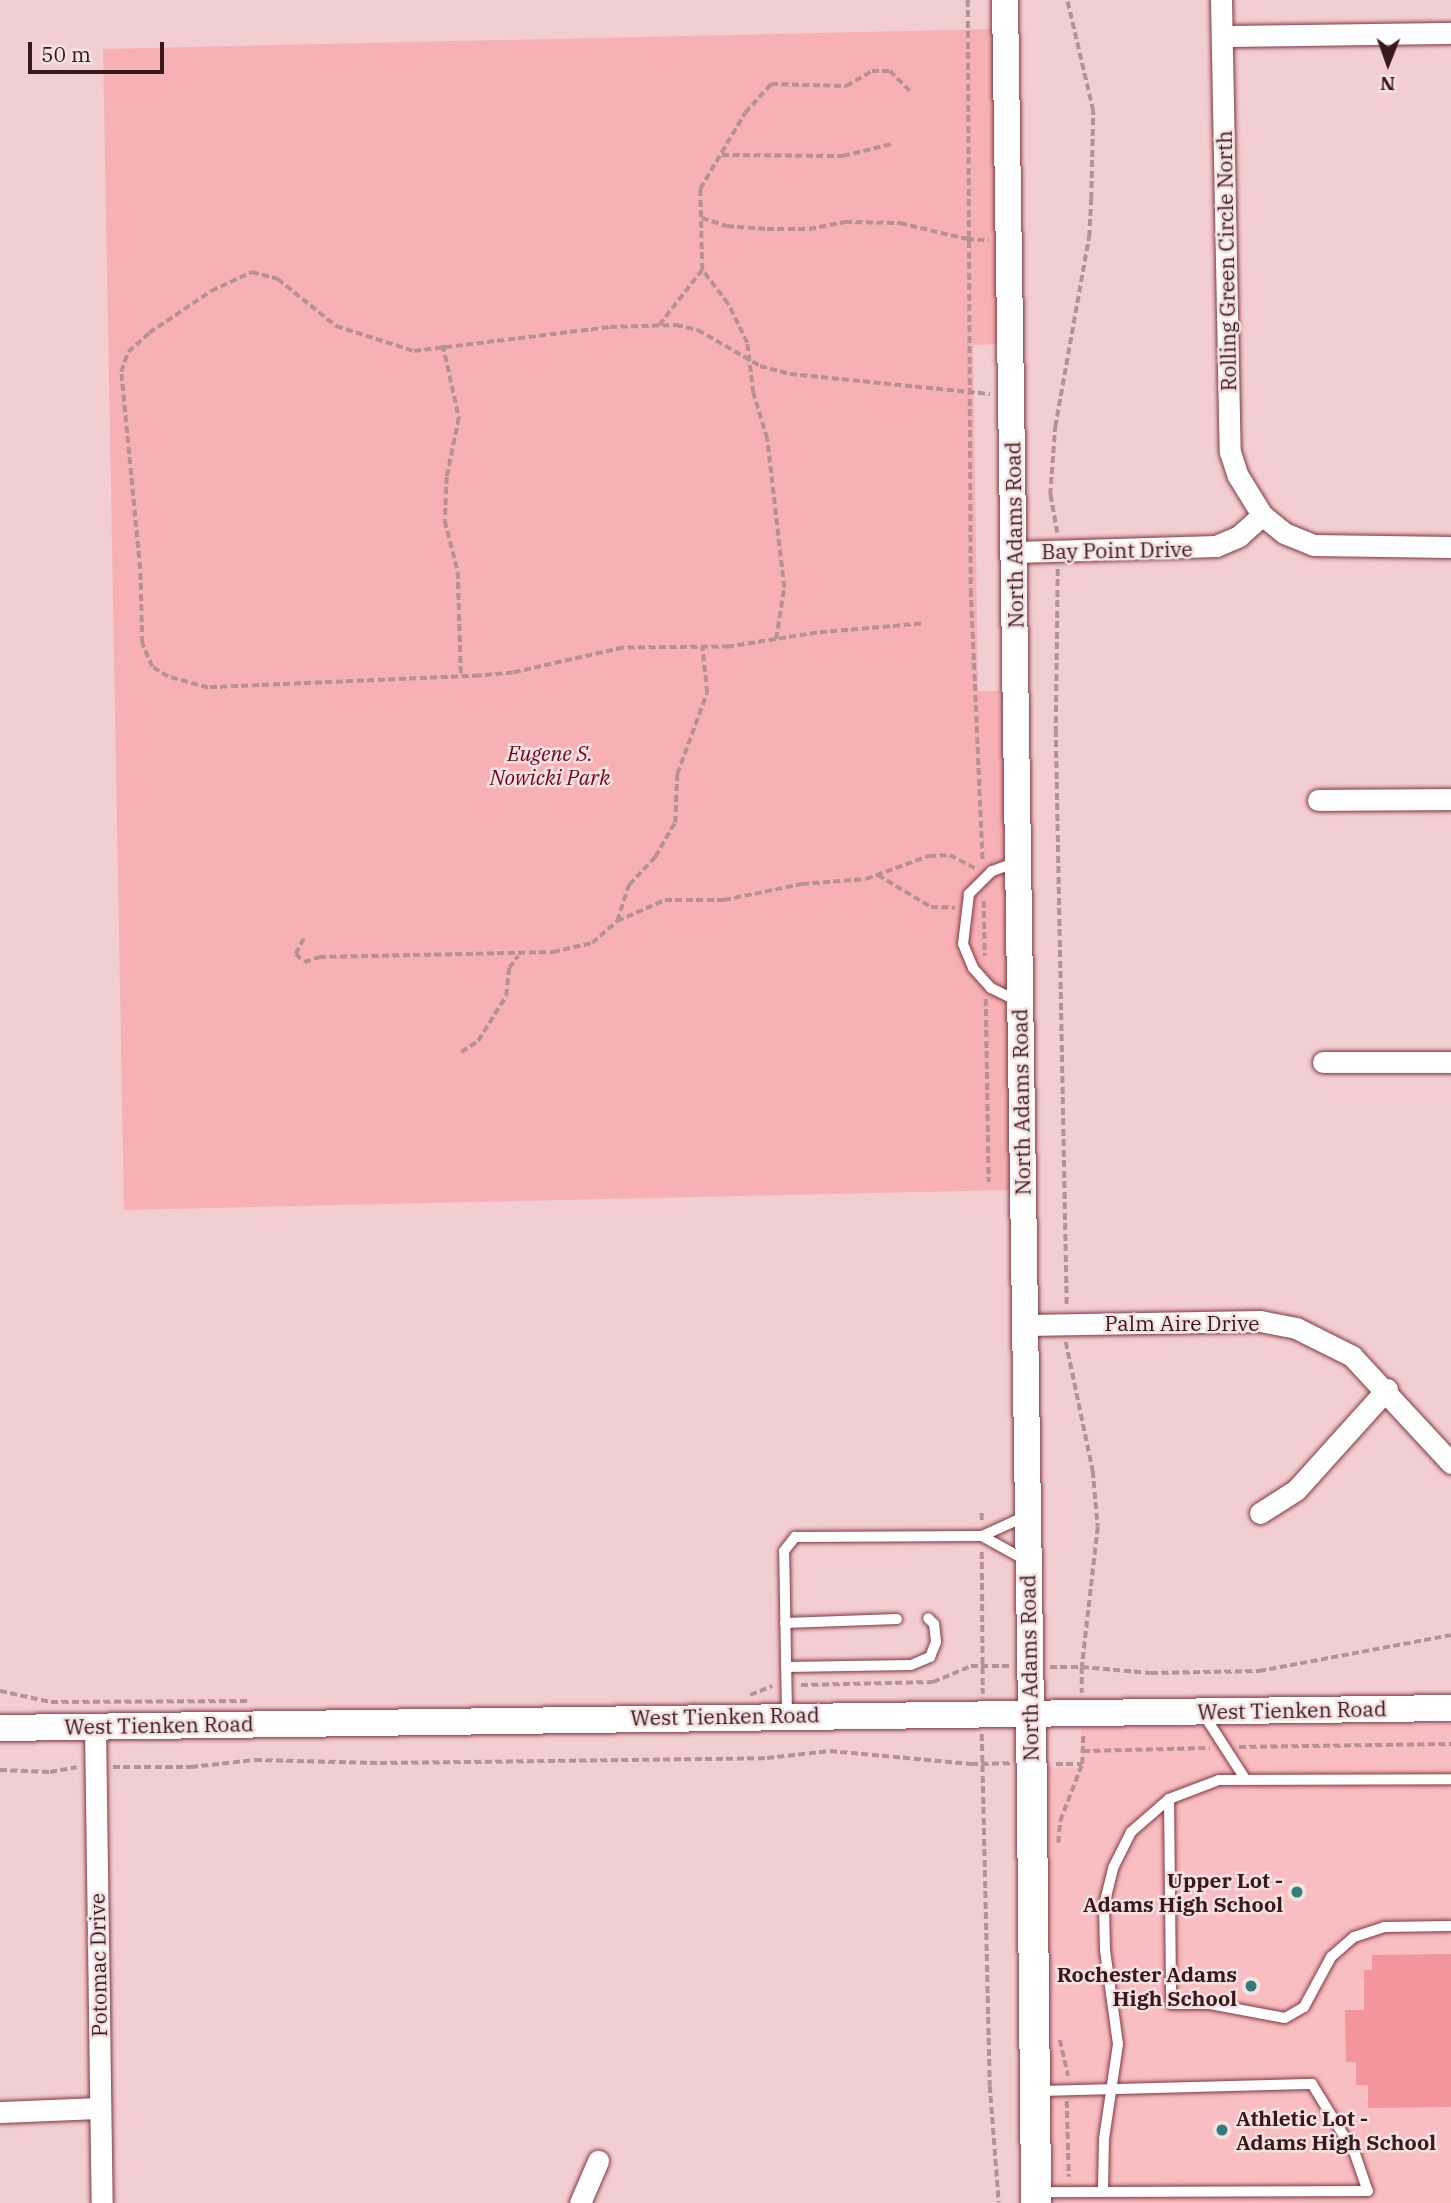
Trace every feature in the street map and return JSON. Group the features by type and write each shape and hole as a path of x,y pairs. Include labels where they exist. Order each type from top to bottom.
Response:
{"main road":[{"name":"North Adams Road","path":"1031,1713 1036,2198"}],"street":[{"name":"North Adams Road","path":"1005,0 1031,1713"},
{"name":"Rolling Green Circle North","path":"1221,0 1230,452 1238,475 1262,514"},
{"path":"1222,36 1451,33"},
{"name":"Bay Point Drive","path":"1015,552 1216,546 1239,536 1262,514"},
{"path":"1262,514 1284,533 1314,545 1451,547"},
{"path":"1318,800 1451,799"},
{"path":"1323,1062 1451,1062"},
{"name":"Palm Aire Drive","path":"1026,1325 1260,1321 1296,1328 1352,1356 1387,1389 1451,1463"},
{"path":"1260,1513 1296,1490 1387,1389"},
{"name":"West Tienken Road","path":"0,1728 1451,1708"},
{"name":"Potomac Drive","path":"95,1726 102,2203"},
{"path":"0,2112 100,2108"},
{"path":"580,2203 598,2161"}],"lane":[{"path":"1017,862 992,871 969,894 964,908 963,944 973,968 986,982 1019,1002"},
{"path":"787,1716 784,1551 796,1537 982,1536 1027,1516"},
{"path":"982,1536 1027,1561"},
{"path":"786,1667 911,1665 930,1657 936,1642 934,1624 928,1618"},
{"path":"785,1623 897,1619"},
{"path":"1201,1710 1244,1777"},
{"path":"1103,2192 1110,2088 1118,2044 1103,1926 1107,1886 1131,1832 1169,1799 1203,1784 1244,1777 1451,1779"},
{"path":"1169,1799 1171,2004 1210,2004 1285,2018 1304,2007 1331,1957 1354,1937 1384,1927 1451,1926"},
{"path":"1036,2091 1312,2084 1355,2154 1368,2191 1103,2192 1036,2198"}],"path":[{"path":"968,0 971,590 978,669 989,1182"},
{"path":"1067,0 1093,111 1089,237 1059,391 1051,495 1059,551 1056,730 1066,1324 1098,1527 1085,1610 1082,1687"},
{"path":"776,639 784,588 768,439 752,393 752,360 738,321 702,270 700,189 745,113 771,84 846,86 872,71 890,71 912,93"},
{"path":"722,155 843,156 892,144"},
{"path":"702,218 727,226 766,229 809,229 845,222 900,223 971,240 1009,239"},
{"path":"659,325 702,270"},
{"path":"920,624 702,647 623,648 513,673 208,688 168,677 152,667 142,643 138,543 121,372 128,352 184,308 239,275 252,272 278,279 336,326 414,351 443,345 659,325 698,330 752,360 790,374 971,394 1012,393"},
{"path":"443,345 460,418 447,477 445,521 458,572 461,676"},
{"path":"617,921 629,885 655,857 675,822 677,774 707,693 702,647"},
{"path":"304,939 296,954 304,962 319,957 519,955 580,947 617,921 665,900 752,897 802,884 878,875 929,856 950,855 970,863 983,878"},
{"path":"878,875 931,907 964,908"},
{"path":"461,1052 478,1041 506,996 509,968 519,955"},
{"path":"982,1513 984,1684"},
{"path":"1082,1667 1151,1673 1259,1671 1451,1635"},
{"path":"744,1698 772,1686 933,1682 971,1666 983,1666"},
{"path":"0,1691 51,1702 258,1701"},
{"path":"1057,1853 1060,1821 1083,1751 1083,1740"},
{"path":"1083,1751 1451,1744"},
{"path":"982,1745 990,2098 999,2203"},
{"path":"116,1767 191,1767 255,1759 380,1763 746,1758 830,1751 981,1764"},
{"path":"0,1770 50,1772 76,1767"},
{"path":"1059,2036 1069,2078"},
{"path":"1067,2104 1068,2174"}],"shaded area":[{"name":"Rochester Adams High School","path":"1451,1724 1451,2203 1053,2203 1048,1767 1081,1768 1081,1728"}],"green space":[{"name":"Eugene S. Nowicki Park","path":"994,29 998,344 973,345 978,691 1003,691 1011,1190 124,1210 103,49"}],"building":[{"path":"1451,1954 1451,2107 1368,2108 1368,2085 1356,2085 1356,2062 1346,2062 1345,2010 1364,2010 1364,1970 1372,1970 1372,1955"}],"place":[{"name":"Upper Lot - Adams High School","path":"1297,1892"},
{"name":"Rochester Adams High School","path":"1251,1986"},
{"name":"Athletic Lot - Adams High School","path":"1222,2130"}]}
